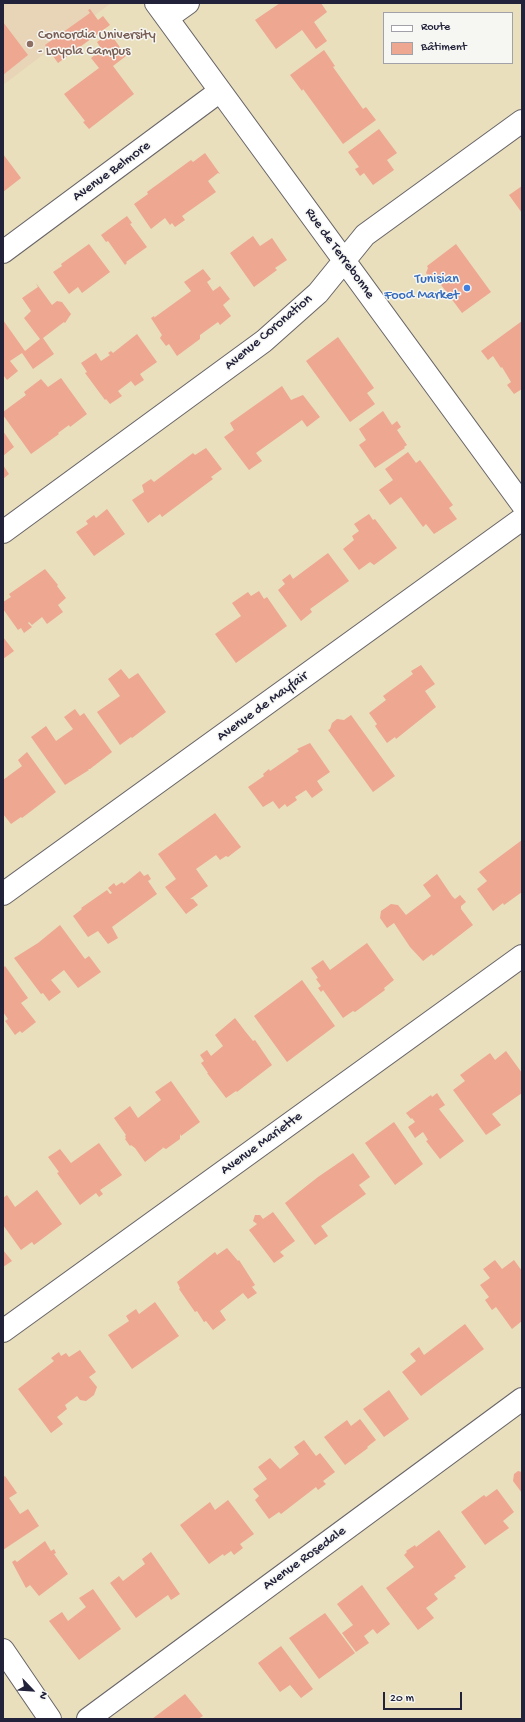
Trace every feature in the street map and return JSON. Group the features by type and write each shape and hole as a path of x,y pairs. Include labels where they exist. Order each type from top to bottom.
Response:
{"street":[{"path":"162,11 188,3"},
{"name":"Rue de Terrebonne","path":"162,11 522,504"},
{"name":"Avenue Belmore","path":"3,252 220,91"},
{"name":"Avenue Coronation","path":"3,532 264,341 318,293 365,236 522,121"},
{"name":"Avenue de Mayfair","path":"3,894 522,519"},
{"name":"Avenue Mariette","path":"3,1331 522,956"},
{"name":"Avenue Rosedale","path":"88,1719 522,1399"},
{"path":"3,1650 50,1719"}],"shaded area":[{"name":"Concordia University - Loyola Campus","path":"3,3 111,3 3,85"}],"building":[{"path":"280,3 321,3 327,12 314,22 327,41 316,49 302,30 276,49 255,20"},
{"path":"90,9 98,20 103,16 110,25 58,63 45,45 90,13 88,10"},
{"path":"3,22 28,55 3,75"},
{"path":"110,33 126,56 113,66 134,94 89,129 83,122 85,121 64,94 99,68 91,58 102,50 97,42"},
{"path":"324,50 335,66 333,67 363,109 366,107 376,120 343,144 303,89 302,91 290,75"},
{"path":"379,129 397,153 387,160 394,170 373,185 364,173 360,176 355,169 359,167 348,152"},
{"path":"205,153 220,174 218,173 208,181 216,192 182,216 185,220 175,227 172,223 170,225 165,218 151,229 134,204 148,194 147,192 191,160 193,162"},
{"path":"3,154 21,178 3,192"},
{"path":"522,186 522,213 509,195"},
{"path":"127,216 132,223 130,224 147,247 126,262 127,263 125,265 108,241 106,242 101,235"},
{"path":"253,236 260,246 272,238 287,260 275,268 277,270 254,287 230,253"},
{"path":"89,244 110,272 82,293 78,287 69,294 53,272 62,266 61,264"},
{"path":"456,244 491,292 462,313 436,278 432,281 426,273 428,268 427,266"},
{"path":"203,269 211,279 207,282 213,291 220,286 230,299 223,305 231,316 220,325 218,322 200,335 200,339 177,356 169,344 166,346 160,338 162,335 151,318 154,316 155,318 191,291 184,282"},
{"path":"36,283 52,305 57,301 62,302 71,314 65,323 64,322 43,338 54,354 33,369 22,353 10,361 18,371 7,380 4,376 3,377 3,320 25,351 40,339 24,318 31,311 22,298 38,287"},
{"path":"522,321 522,389 514,394 507,385 511,382 502,367 501,368 493,356 488,360 481,351"},
{"path":"137,334 157,362 140,374 144,380 135,386 131,381 118,391 122,396 110,404 106,399 105,400 85,373 87,372 81,363 96,353 101,361 110,355 108,353 111,351 113,353"},
{"path":"338,337 374,388 367,393 375,404 350,422 306,361"},
{"path":"61,378 87,414 70,427 69,425 31,454 3,415 3,412 26,395 24,392 41,379 48,387"},
{"path":"282,386 291,400 303,395 320,417 307,427 302,420 256,453 262,461 249,470 224,437 234,430 230,423"},
{"path":"383,411 392,425 397,421 401,427 397,430 407,445 404,447 405,448 375,468 359,445 366,440 359,429"},
{"path":"3,431 14,447 3,456"},
{"path":"206,448 222,469 211,477 213,479 162,517 160,514 148,523 132,500 144,492 142,485 151,479 154,482 193,453 195,455"},
{"path":"408,452 416,463 420,460 453,505 449,508 457,519 434,534 426,524 423,527 401,497 390,505 379,490 393,480 385,469"},
{"path":"3,465 9,474 3,479"},
{"path":"107,509 125,534 94,556 76,532 88,524 86,521 94,515 96,518"},
{"path":"369,514 373,520 375,519 397,548 374,565 370,562 359,570 343,549 354,540 352,536 359,531 354,524"},
{"path":"328,553 349,581 310,609 312,612 301,621 278,590 285,584 282,580 290,574 293,579"},
{"path":"45,569 66,598 58,605 63,612 47,624 42,617 32,625 29,622 28,623 32,627 24,633 21,628 18,630 3,609 3,602 11,597 9,594"},
{"path":"259,591 264,599 267,597 287,626 236,663 215,634 241,616 232,603 248,592 251,596"},
{"path":"3,637 14,651 3,659"},
{"path":"421,665 435,684 425,691 436,707 396,739 395,737 387,743 375,726 377,724 369,713 386,700 383,696 413,674 411,671"},
{"path":"121,669 129,679 138,673 166,712 132,738 131,737 120,745 97,712 120,696 108,679"},
{"path":"75,709 80,716 84,713 112,752 88,769 89,770 65,785 31,737 46,726 56,741 73,729 64,717"},
{"path":"351,715 395,776 373,792 328,730 330,729 332,723 337,719 344,720"},
{"path":"310,743 330,772 317,781 323,790 312,798 306,790 295,797 297,800 287,807 285,804 279,809 273,801 263,807 248,787 264,776 263,774 269,769 270,771 299,751 297,749"},
{"path":"27,752 56,792 22,818 21,817 11,824 3,814 3,780 22,766 18,760"},
{"path":"215,813 241,847 228,857 226,856 220,860 216,855 196,869 208,886 190,899 193,899 198,905 186,914 165,887 176,879 158,854"},
{"path":"522,840 522,892 504,905 503,903 493,911 477,889 487,881 479,872"},
{"path":"140,871 144,876 148,874 151,879 148,881 157,894 112,927 118,938 108,944 98,931 88,937 73,916 82,909 81,908 107,890 110,894 112,893 108,888 114,883 116,886 122,882 124,884"},
{"path":"437,874 455,899 460,895 466,902 461,906 461,909 473,925 433,956 432,954 423,961 410,947 394,923 387,928 380,918 381,911 391,904 398,905 406,915 431,896 423,885"},
{"path":"60,925 85,959 89,956 101,972 78,988 64,970 51,980 61,992 49,1001 43,993 41,994 14,958 38,943"},
{"path":"367,943 394,980 384,988 385,990 355,1012 353,1011 343,1018 323,990 321,992 318,988 321,986 316,979 318,978 311,968 323,960 330,970"},
{"path":"5,966 28,998 21,1003 36,1022 22,1033 20,1031 15,1035 5,1021 8,1019 3,1012 3,968"},
{"path":"302,980 335,1026 287,1062 254,1016"},
{"path":"235,1018 253,1041 255,1040 272,1065 237,1092 236,1091 226,1098 207,1073 201,1063 204,1061 200,1055 207,1050 211,1056 223,1046 215,1035"},
{"path":"506,1051 522,1073 522,1093 492,1114 501,1125 486,1135 453,1090 465,1081 460,1075 490,1053 495,1060"},
{"path":"171,1081 200,1122 181,1136 180,1134 180,1139 166,1149 162,1147 163,1148 145,1162 135,1148 131,1145 130,1146 125,1139 126,1135 114,1118 130,1106 138,1118 161,1100 155,1092"},
{"path":"437,1093 445,1105 439,1109 464,1141 440,1159 426,1141 428,1140 423,1132 415,1138 408,1127 415,1122 406,1113 431,1095 432,1097"},
{"path":"394,1122 423,1164 395,1185 365,1143"},
{"path":"99,1143 122,1175 100,1190 103,1194 99,1197 96,1193 80,1205 57,1173 59,1172 48,1157 60,1149 71,1163"},
{"path":"353,1153 370,1177 359,1185 366,1194 321,1226 328,1236 315,1245 285,1203 318,1177"},
{"path":"37,1190 62,1224 34,1245 32,1242 21,1250 3,1225 3,1198 7,1195 15,1207"},
{"path":"273,1212 295,1241 280,1252 284,1256 274,1263 249,1230 257,1224 253,1221 255,1215 260,1215 263,1219"},
{"path":"227,1248 238,1261 239,1260 255,1285 252,1287 257,1293 248,1299 243,1293 220,1311 226,1320 213,1330 206,1321 204,1322 197,1311 195,1312 179,1289 180,1288 177,1282 215,1252 217,1255"},
{"path":"3,1250 12,1261 3,1267"},
{"path":"495,1260 502,1269 514,1260 522,1271 522,1321 512,1329 496,1307 492,1310 485,1300 489,1297 480,1285 490,1278 483,1269"},
{"path":"155,1302 179,1336 132,1369 108,1335 129,1321 126,1316 136,1309 139,1314"},
{"path":"465,1324 484,1349 421,1396 402,1372 416,1361 410,1354 419,1347 424,1355"},
{"path":"80,1350 96,1372 89,1377 97,1387 94,1395 86,1401 80,1400 77,1396 65,1405 67,1409 57,1417 63,1424 51,1433 18,1389 54,1361 51,1358 59,1352 61,1356 66,1353 69,1357"},
{"path":"389,1390 409,1419 384,1437 363,1409"},
{"path":"360,1419 376,1440 367,1447 368,1448 345,1465 324,1437 347,1420 351,1426"},
{"path":"304,1440 316,1456 320,1453 335,1472 323,1481 326,1484 318,1490 316,1487 281,1514 279,1512 269,1519 255,1500 259,1496 253,1489 267,1479 258,1467 270,1458 280,1469 299,1454 294,1447"},
{"path":"518,1471 522,1472 522,1493 513,1481 514,1474"},
{"path":"5,1476 17,1493 9,1498 20,1514 28,1509 39,1526 3,1550 3,1477"},
{"path":"497,1489 514,1512 503,1521 509,1528 485,1545 461,1512 484,1495 486,1497"},
{"path":"228,1500 254,1534 240,1544 243,1548 234,1555 231,1551 224,1556 223,1554 209,1564 180,1525 210,1502 215,1510"},
{"path":"439,1530 466,1567 454,1576 456,1578 434,1594 438,1599 426,1608 434,1618 418,1630 386,1588 414,1567 404,1555 407,1552 406,1551 415,1545 416,1547"},
{"path":"45,1541 51,1551 54,1549 56,1553 54,1554 68,1574 39,1596 30,1585 26,1588 12,1562 15,1560 17,1562"},
{"path":"151,1552 180,1594 171,1600 168,1595 136,1618 110,1583 119,1576 123,1581 145,1564 142,1559"},
{"path":"362,1585 390,1624 377,1634 373,1629 364,1636 369,1643 356,1652 342,1633 353,1625 337,1604"},
{"path":"93,1589 121,1629 79,1660 49,1621 62,1612 68,1621 86,1607 79,1598"},
{"path":"325,1613 355,1653 319,1679 289,1638"},
{"path":"281,1646 313,1689 301,1698 290,1685 280,1692 258,1663"},
{"path":"185,1694 203,1716 198,1719 152,1719"}],"place":[{"name":"Concordia University - Loyola Campus","path":"30,44"},
{"name":"Tunisian Food Market","path":"467,288"}]}
